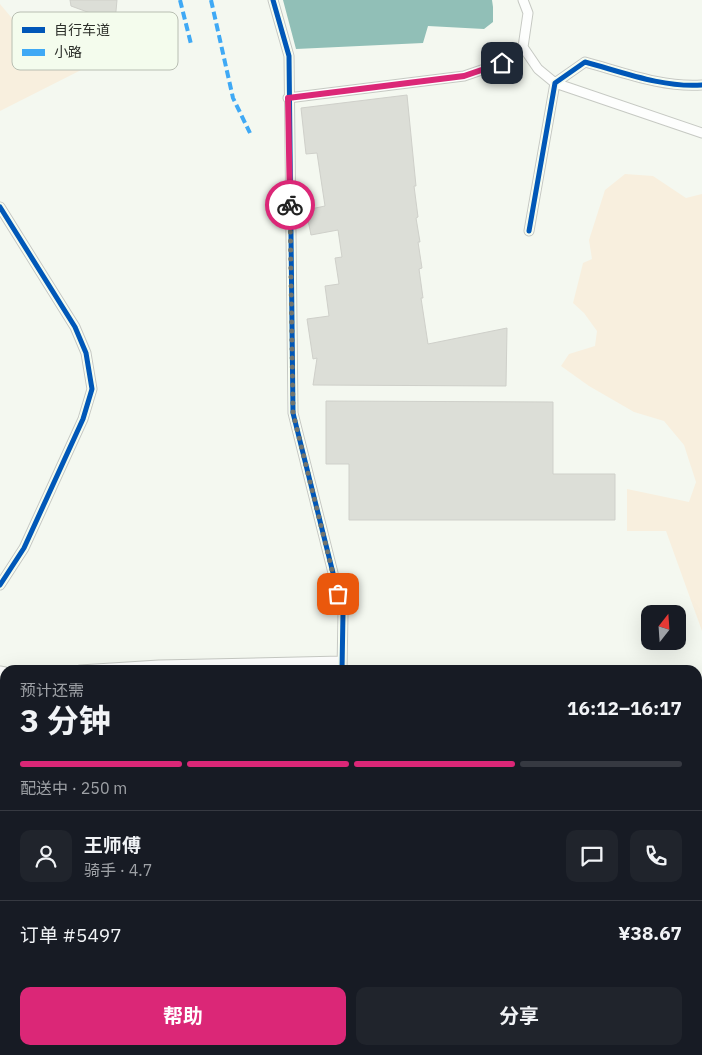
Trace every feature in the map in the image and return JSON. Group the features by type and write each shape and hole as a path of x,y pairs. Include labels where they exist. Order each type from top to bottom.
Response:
{"street":[{"path":"159,665 342,665 343,613 293,413 288,56 273,0"},
{"path":"523,0 528,14 523,47 538,69 554,82 702,133"},
{"path":"288,98 464,76 502,63 523,47"},
{"path":"529,231 554,82 585,62 654,81 688,86 702,85"},
{"path":"0,207 75,327 86,352 92,389 83,419 24,548 0,585"}],"shaded area":[{"path":"0,4 12,18 12,70 81,70 0,111"},
{"path":"625,174 653,176 686,198 702,194 702,631 666,531 627,531 627,489 689,502 696,482 684,445 664,421 634,412 589,386 561,366 569,354 595,346 597,331 584,313 573,303 583,263 592,259 589,240 605,190"}],"water":[{"path":"283,0 492,0 493,22 484,29 428,26 423,43 296,49"}],"building":[{"path":"70,0 117,0 116,12 88,12 71,6"},
{"path":"407,95 416,186 414,186 418,217 416,218 420,242 418,242 422,268 419,269 423,298 421,298 428,344 507,328 506,386 313,385 317,358 313,359 307,319 329,316 325,286 339,284 335,258 342,257 338,230 311,235 306,210 325,206 317,153 306,154 301,108"},
{"path":"326,401 553,402 553,474 615,474 615,520 349,520 349,464 326,464"}],"marked path":[{"path":"180,0 191,44"},
{"path":"211,0 233,98 250,133"}],"cycle path":[{"path":"273,0 289,56 293,413 343,613 342,665"},
{"path":"529,231 555,83 585,62 658,82 702,85"},
{"path":"0,207 75,327 86,353 92,389 83,419 24,548 0,585"}],"way so far":[{"path":"290,205 293,413 338,594"}],"route":[{"path":"290,205 288,98 464,76 502,63"}]}
